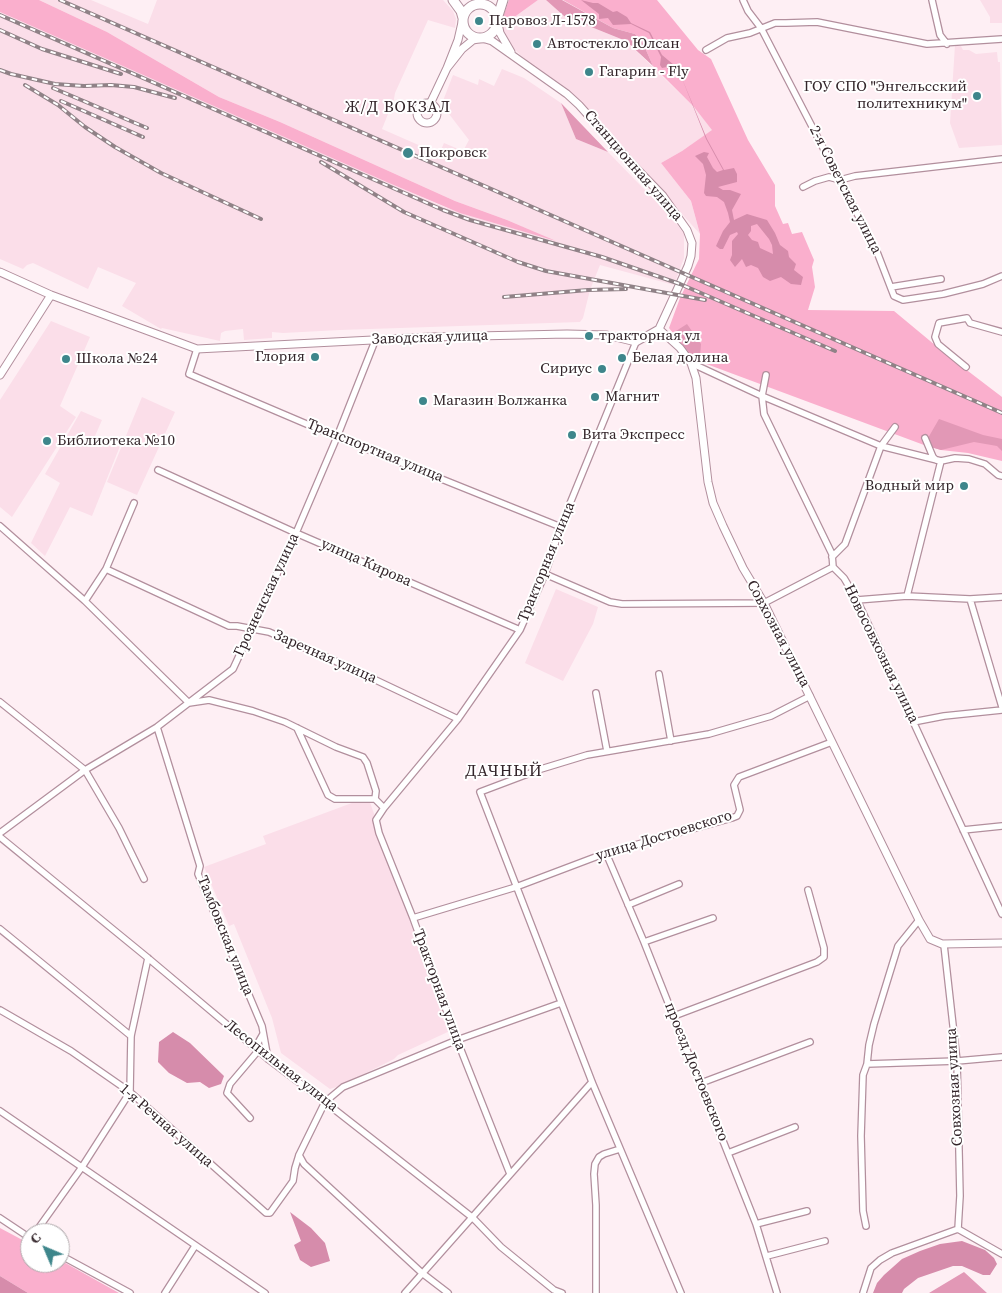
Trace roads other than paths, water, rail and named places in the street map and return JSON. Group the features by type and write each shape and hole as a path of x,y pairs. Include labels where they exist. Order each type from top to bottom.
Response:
{"main road":[{"path":"453,0 461,11 466,32 473,37 482,38 493,32 503,0"},
{"path":"468,0 491,7 498,19"},
{"path":"463,18 468,8 478,3 492,0"}],"street":[{"name":"2-я Советская улица","path":"743,0 748,11 761,28 877,252 894,296 903,300 943,294 983,284 1002,276"},
{"path":"932,0 940,35 947,44"},
{"path":"430,104 447,68 460,34 463,18"},
{"name":"Станционная улица","path":"498,19 500,33 516,58"},
{"path":"706,50 727,38 775,23 816,22 927,44 1002,39"},
{"path":"447,68 468,43 482,38"},
{"name":"Станционная улица","path":"482,38 492,41 567,94 579,105 663,196 687,230 692,243 691,256 660,329"},
{"path":"803,187 829,177 840,180 855,176 1002,159"},
{"path":"0,272 51,295 197,349"},
{"path":"891,288 941,279"},
{"path":"0,376 51,295"},
{"path":"966,367 938,344 935,337 939,322 967,318 970,323 1002,332"},
{"path":"636,342 660,329"},
{"name":"Совхозная улица","path":"660,329 680,348 691,363 696,378 708,482 713,503 743,568 764,603 919,920 934,942 944,945 957,1061 960,1196 958,1229"},
{"name":"Заводская улица","path":"197,349 432,337 584,334 607,335 636,342"},
{"name":"Грозненская улица","path":"0,835 85,770 157,727 233,669 296,533 338,436 375,340"},
{"name":"Тракторная улица","path":"510,1174 457,1040 413,918 379,833 376,820 458,719 520,630 545,574 561,527 636,342"},
{"name":"Транспортная улица","path":"197,349 189,374 561,527"},
{"path":"691,363 762,396 881,446 941,461 955,458 969,459 985,464 1002,476"},
{"path":"545,574 610,602 622,604 764,603 833,567 832,557 777,437 764,414 762,396 766,375"},
{"path":"832,557 845,544 881,446 895,427"},
{"path":"925,438 932,457 941,461"},
{"path":"907,596 941,461"},
{"name":"улица Кирова","path":"158,470 296,533 520,630"},
{"path":"85,601 106,570 134,504"},
{"path":"0,526 85,601 189,703 208,700 285,722 363,758 367,763 376,790 375,799"},
{"name":"Новосовхозная улица","path":"833,567 844,578 857,600 1002,914"},
{"name":"Заречная улица","path":"106,570 229,626 269,632 458,719"},
{"path":"857,600 907,596 970,599 1002,597"},
{"path":"913,722 1002,709 970,599"},
{"path":"659,674 671,741"},
{"path":"596,693 606,751"},
{"path":"681,1293 592,1082 480,792 541,769 587,755 708,734 771,716 810,696"},
{"path":"0,702 85,770 119,828 144,879"},
{"name":"Тамбовская улица","path":"157,727 200,866 198,874 262,1026 268,1059"},
{"path":"297,728 328,795 335,799 375,799 384,808"},
{"name":"улица Достоевского","path":"413,918 516,887 606,854 737,816 740,810 734,785 738,777 832,742"},
{"path":"963,830 1002,826"},
{"name":"Лесопильная улица","path":"0,835 268,1059 472,1218 501,1248 554,1290 562,1293"},
{"name":"проезд Достоевского","path":"606,854 644,942 756,1224 777,1293"},
{"path":"628,905 678,884"},
{"path":"674,1016 817,962 824,957 824,948 808,890"},
{"path":"644,942 713,918"},
{"path":"866,1226 863,1211 861,1136 864,1075 869,1045 898,946 919,920"},
{"path":"0,929 131,1036"},
{"path":"944,945 1002,943"},
{"path":"42,1223 82,1167 130,1092 131,1036 148,958"},
{"path":"448,1293 422,1272 304,1164 299,1155 325,1102 343,1087 457,1040 562,1003"},
{"name":"1-я Речная улица","path":"0,1010 71,1051 130,1092 266,1213 270,1213 293,1181 299,1155"},
{"path":"250,1118 227,1093 230,1084 257,1049 263,1034"},
{"path":"701,1083 810,1042"},
{"path":"867,1064 957,1061 1002,1057"},
{"path":"405,1293 592,1082"},
{"path":"0,1111 265,1293"},
{"path":"728,1153 795,1127"},
{"path":"596,1293 594,1174 599,1157 620,1149"},
{"path":"756,1224 807,1211"},
{"path":"0,1218 20,1231"},
{"path":"863,1293 871,1268 880,1260 892,1253 958,1229 1002,1254"},
{"path":"767,1256 825,1240"},
{"path":"164,1293 195,1246"},
{"path":"70,1260 130,1293"}],"railway":[{"path":"60,0 1002,413"},
{"path":"0,15 443,210 470,220 602,257 680,284 835,351"},
{"path":"0,30 42,49 121,74"},
{"path":"0,70 55,84 134,87 175,98"},
{"path":"25,85 58,105 85,127 115,147 161,173 261,219"},
{"path":"53,88 147,128"},
{"path":"61,101 143,137"},
{"path":"321,162 404,212 518,262 546,271 705,300"},
{"path":"504,297 626,289"}],"place":[{"name":"Паровоз Л-1578","path":"479,21"},
{"name":"Автостекло Юлсан","path":"537,44"},
{"name":"Гагарин - Fly","path":"589,72"},
{"name":"ГОУ СПО \"Энгельсский политехникум\"","path":"977,96"},
{"name":"Покровск","path":"408,153"},
{"name":"тракторная ул","path":"589,336"},
{"name":"Глория","path":"315,357"},
{"name":"Белая долина","path":"622,358"},
{"name":"Школа №24","path":"66,359"},
{"name":"Сириус","path":"602,369"},
{"name":"Магнит","path":"595,397"},
{"name":"Магазин Волжанка","path":"423,401"},
{"name":"Вита Экспресс","path":"572,435"},
{"name":"Библиотека №10","path":"47,441"},
{"name":"Водный мир","path":"964,486"}],"district":[{"name":"Ж/Д ВОКЗАЛ","path":"398,108"},
{"name":"ДАЧНЫЙ","path":"504,772"}]}
